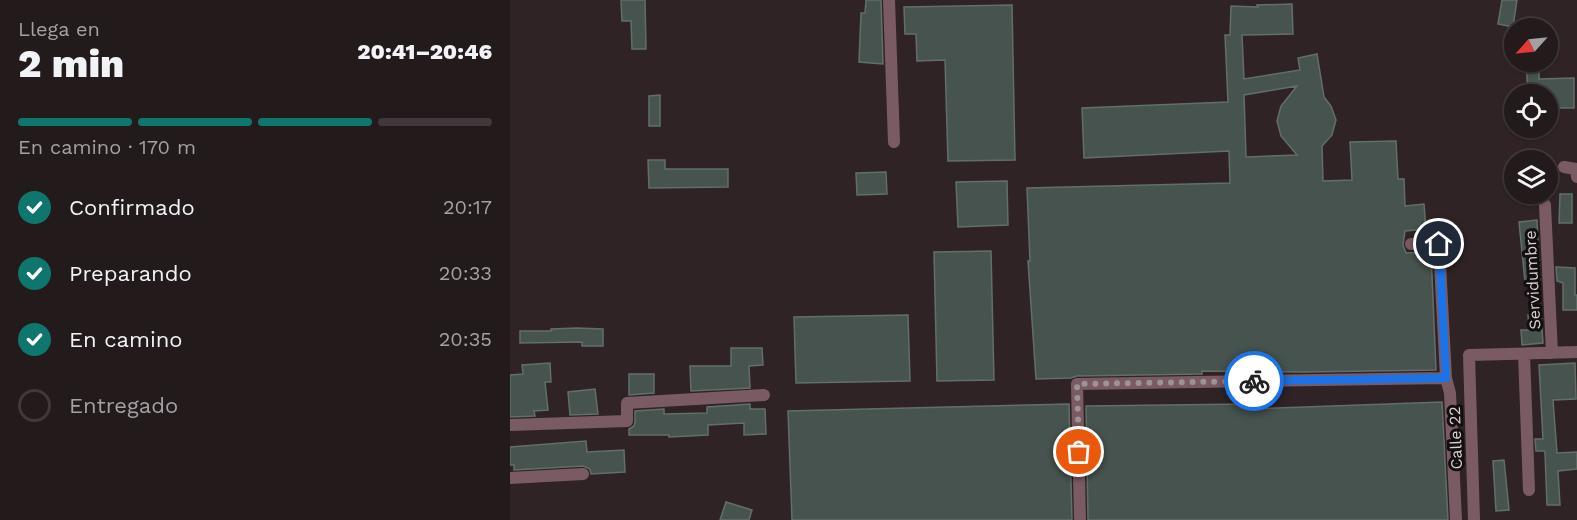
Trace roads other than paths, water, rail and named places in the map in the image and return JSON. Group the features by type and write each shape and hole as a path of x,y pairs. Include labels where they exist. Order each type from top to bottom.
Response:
{"street":[{"path":"889,0 894,142"},
{"path":"1564,167 1576,168 1577,177"},
{"name":"Servidumbre","path":"1545,205 1552,353"},
{"path":"1411,244 1439,244 1446,378 1450,393 1456,520"},
{"path":"1529,490 1524,354 1577,352"},
{"name":"Calle 22","path":"1474,520 1468,356 1524,354"},
{"path":"1080,520 1077,384 1446,378"},
{"path":"510,425 627,421 627,403 764,395"},
{"path":"510,478 583,474"}]}
